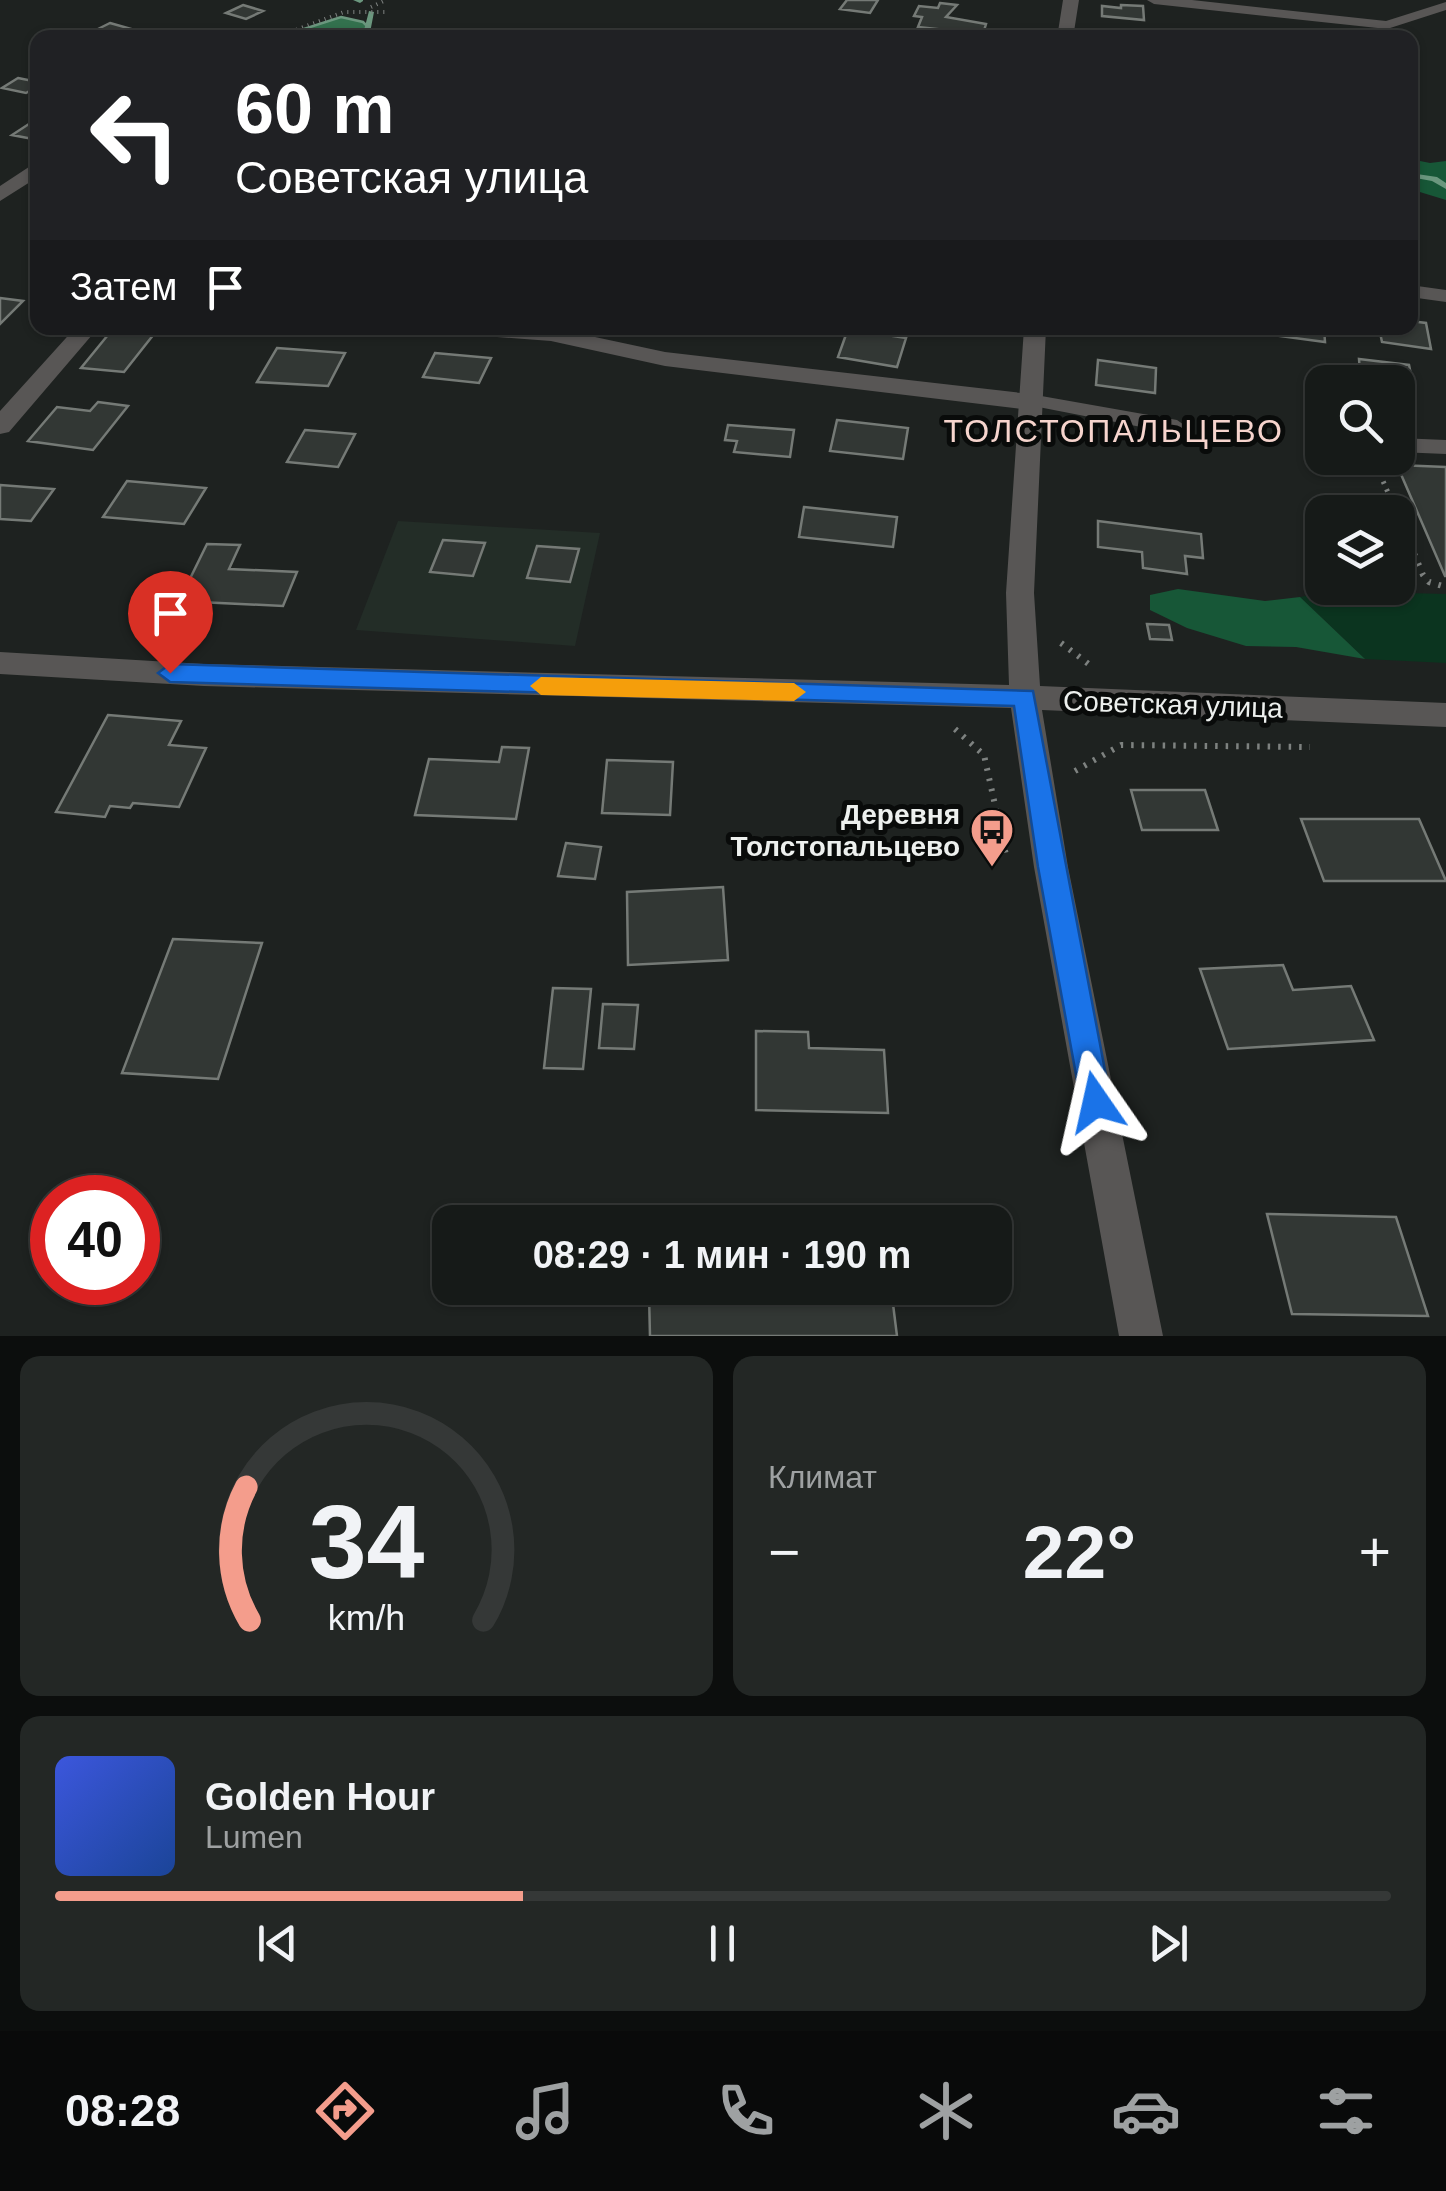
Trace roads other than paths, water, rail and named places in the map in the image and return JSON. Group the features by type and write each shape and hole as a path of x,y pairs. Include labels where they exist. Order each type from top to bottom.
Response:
{"street":[{"path":"1066,30 1071,0"},
{"path":"0,195 30,172"},
{"path":"0,426 81,335"},
{"path":"556,335 665,359 1030,401"},
{"path":"1035,335 1020,593 1024,697 1051,867 1141,1336"},
{"name":"Советская улица","path":"0,663 464,684 1024,697 1446,715"}],"lane":[{"path":"1154,0 1387,25 1446,6"},
{"path":"1418,292 1446,296"},
{"path":"1030,401 1177,427"},
{"path":"1415,446 1446,448"}],"waterway":[{"path":"356,0 360,1"},
{"path":"367,30 371,12"},
{"path":"1418,176 1434,179 1446,187"}],"place":[{"name":"Деревня Толстопальцево","path":"992,868"}],"district":[{"name":"ТОЛСТОПАЛЬЦЕВО","path":"1114,431"}]}
